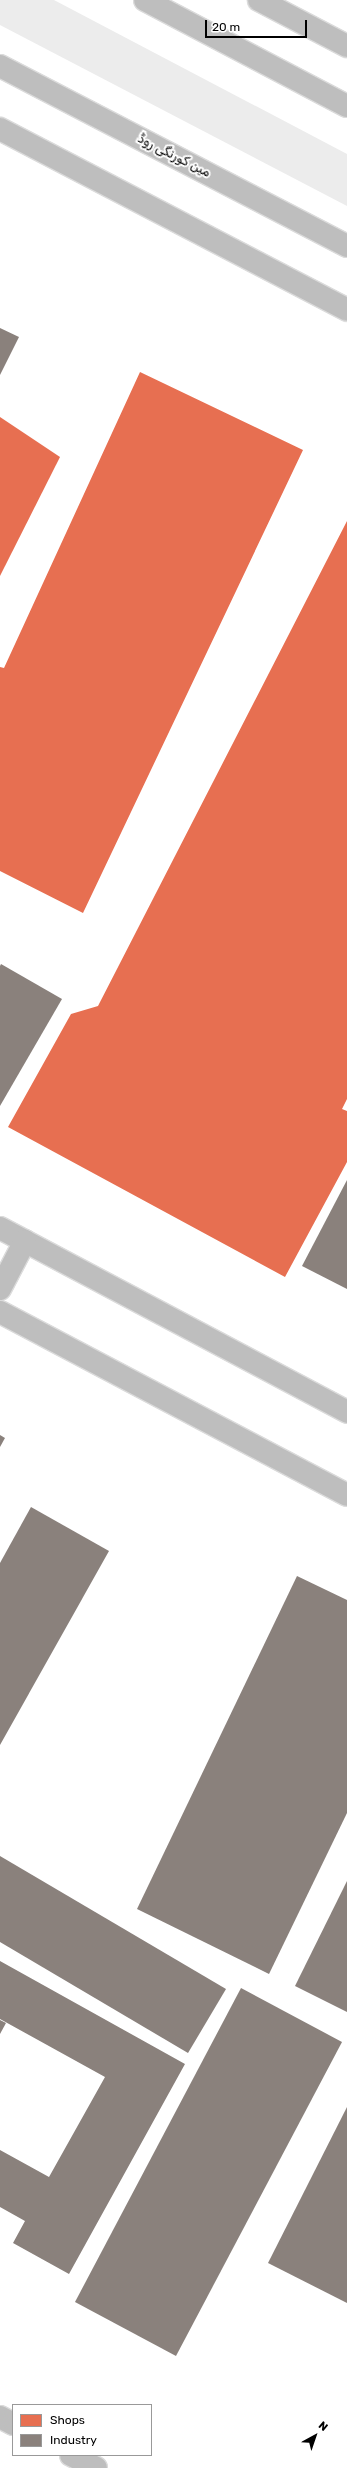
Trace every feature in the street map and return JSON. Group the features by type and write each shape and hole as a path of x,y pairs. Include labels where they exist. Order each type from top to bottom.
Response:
{"street":[{"path":"145,0 347,106"},
{"path":"259,0 347,46"},
{"name":"مین کورنگی روڈ","path":"0,66 347,246"},
{"path":"0,129 347,310"},
{"path":"0,1228 347,1412"},
{"path":"0,1289 25,1241"},
{"path":"0,1312 346,1491"},
{"path":"0,2418 12,2424"},
{"path":"73,2456 96,2468"}],"shaded area":[{"path":"0,0 54,0 347,154 347,206 0,25"}],"building: Shops":[{"path":"140,372 303,450 83,913 0,871 0,667 4,668"},
{"path":"0,417 60,457 0,576"},
{"path":"347,521 347,1099 342,1109 347,1111 347,1162 285,1277 8,1127 71,1014 98,1006"}],"building: Industry":[{"path":"0,328 19,337 0,375"},
{"path":"1,964 62,999 0,1106 0,966"},
{"path":"347,1180 347,1289 302,1266"},
{"path":"0,1435 5,1438 0,1447"},
{"path":"31,1507 109,1551 0,1745 0,1563"},
{"path":"297,1576 347,1600 347,1813 269,1974 137,1909"},
{"path":"0,1856 226,1989 188,2053 0,1942"},
{"path":"347,1881 347,2012 295,1986"},
{"path":"0,1961 185,2064 69,2274 13,2243 25,2221 0,2207 0,2150 49,2177 105,2077 0,2019"},
{"path":"241,1988 342,2042 176,2356 75,2302"},
{"path":"0,2020 6,2023 0,2034"},
{"path":"347,2107 347,2303 268,2263"}]}
